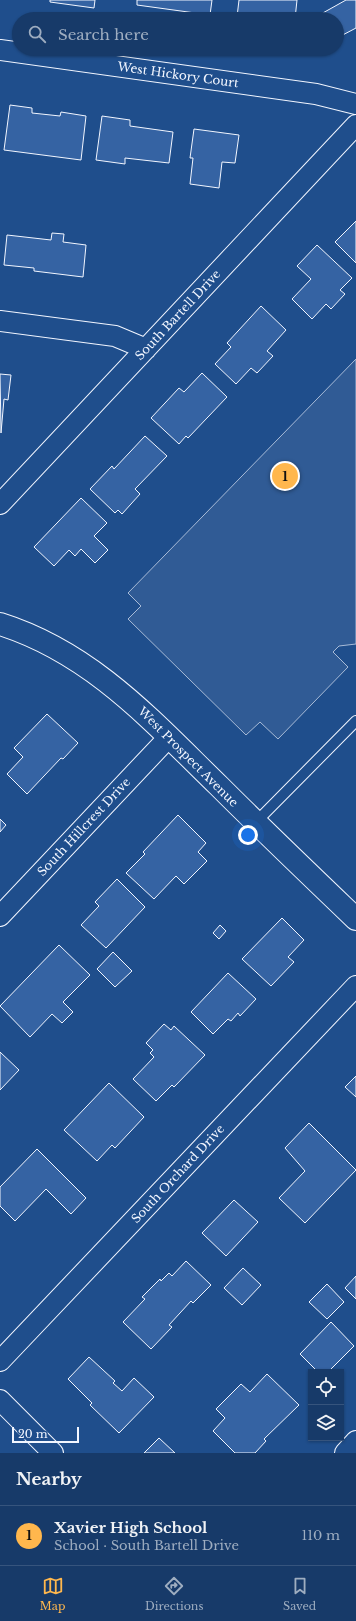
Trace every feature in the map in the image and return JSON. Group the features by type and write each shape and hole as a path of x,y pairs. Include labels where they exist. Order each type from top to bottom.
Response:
{"main road":[{"name":"West Prospect Avenue","path":"0,624 40,639 69,654 97,672 134,703 356,919"}],"street":[{"name":"West Hickory Court","path":"0,50 12,52"},
{"name":"West Hickory Court","path":"43,56 316,94 356,104"},
{"name":"South Bartell Drive","path":"0,504 356,125"},
{"path":"0,321 115,336 146,349"},
{"name":"South Hillcrest Drive","path":"0,916 169,737"},
{"name":"South Orchard Drive","path":"0,1361 356,986"},
{"path":"0,1400 53,1453"},
{"path":"344,1453 356,1441"}],"lane":[{"path":"255,822 356,721"}],"shaded area":[{"path":"356,359 356,644 339,646 333,652 348,667 278,739 260,722 246,735 128,619 141,606 128,593"}],"building":[{"path":"50,0 95,0 94,8 50,2"},
{"path":"137,0 212,0 210,12 188,12 137,5"},
{"path":"239,0 297,0 296,12 238,12"},
{"path":"346,0 356,0 356,28 344,34 344,12 325,12"},
{"path":"10,105 32,108 32,113 60,116 61,112 86,116 81,160 4,150"},
{"path":"102,116 130,120 130,126 173,132 169,163 125,158 125,164 96,160"},
{"path":"194,129 239,135 235,163 222,162 219,188 190,184 193,158 190,158"},
{"path":"356,221 356,263 335,242"},
{"path":"52,233 64,234 63,242 86,245 83,277 34,271 34,268 4,265 7,235 51,240"},
{"path":"317,245 352,278 340,290 345,294 331,309 326,304 312,319 292,299 311,279 297,266"},
{"path":"261,306 286,330 267,351 273,356 257,373 251,368 236,384 215,364 231,347 227,343"},
{"path":"202,373 227,397 188,438 186,436 179,444 151,418 179,388 184,392"},
{"path":"0,374 11,375 8,400 4,399 1,433"},
{"path":"145,436 167,456 135,489 140,494 122,514 118,510 115,513 90,489 112,466 114,469"},
{"path":"81,498 107,523 94,536 108,550 95,563 81,549 75,556 69,550 54,566 34,547"},
{"path":"47,714 78,743 63,759 61,758 27,794 7,774 23,757 14,748"},
{"path":"178,815 206,843 198,852 207,861 184,884 176,876 154,899 126,873 145,854 143,852"},
{"path":"0,819 6,825 0,832"},
{"path":"117,879 145,907 106,948 81,925 99,906 95,902"},
{"path":"282,918 304,940 288,957 294,962 271,986 242,959"},
{"path":"220,925 226,931 219,939 213,933"},
{"path":"59,945 90,975 63,1002 73,1012 62,1023 52,1014 30,1037 0,1006"},
{"path":"113,952 132,971 115,987 97,969"},
{"path":"228,973 256,999 240,1016 238,1013 231,1021 228,1019 213,1034 191,1012"},
{"path":"164,1024 171,1030 174,1026 205,1055 174,1087 172,1085 156,1101 133,1079 154,1057 150,1053 153,1050 146,1043"},
{"path":"0,1052 19,1070 0,1090"},
{"path":"356,1076 356,1097 345,1087"},
{"path":"109,1083 144,1117 115,1148 112,1145 97,1161 64,1130"},
{"path":"309,1123 356,1170 305,1223 279,1198 305,1171 285,1148"},
{"path":"37,1149 86,1198 71,1214 46,1189 15,1221 0,1206 0,1187"},
{"path":"234,1200 258,1222 226,1256 202,1233"},
{"path":"186,1261 211,1285 193,1303 191,1301 169,1325 172,1327 151,1349 123,1322 145,1299 142,1297 160,1279 161,1281 169,1273 172,1276"},
{"path":"243,1268 261,1285 242,1305 224,1288"},
{"path":"356,1276 356,1299 345,1288"},
{"path":"327,1284 344,1302 327,1319 309,1302"},
{"path":"331,1322 354,1346 331,1369 315,1369 300,1354"},
{"path":"89,1357 115,1381 113,1383 122,1391 134,1378 154,1397 119,1433 90,1405 92,1403 68,1379"},
{"path":"267,1374 299,1405 264,1439 266,1441 255,1453 235,1453 213,1431 225,1418 216,1409 241,1384 250,1392"},
{"path":"159,1438 175,1453 144,1453"}],"place":[{"name":"Xavier High School","path":"285,476"}]}
